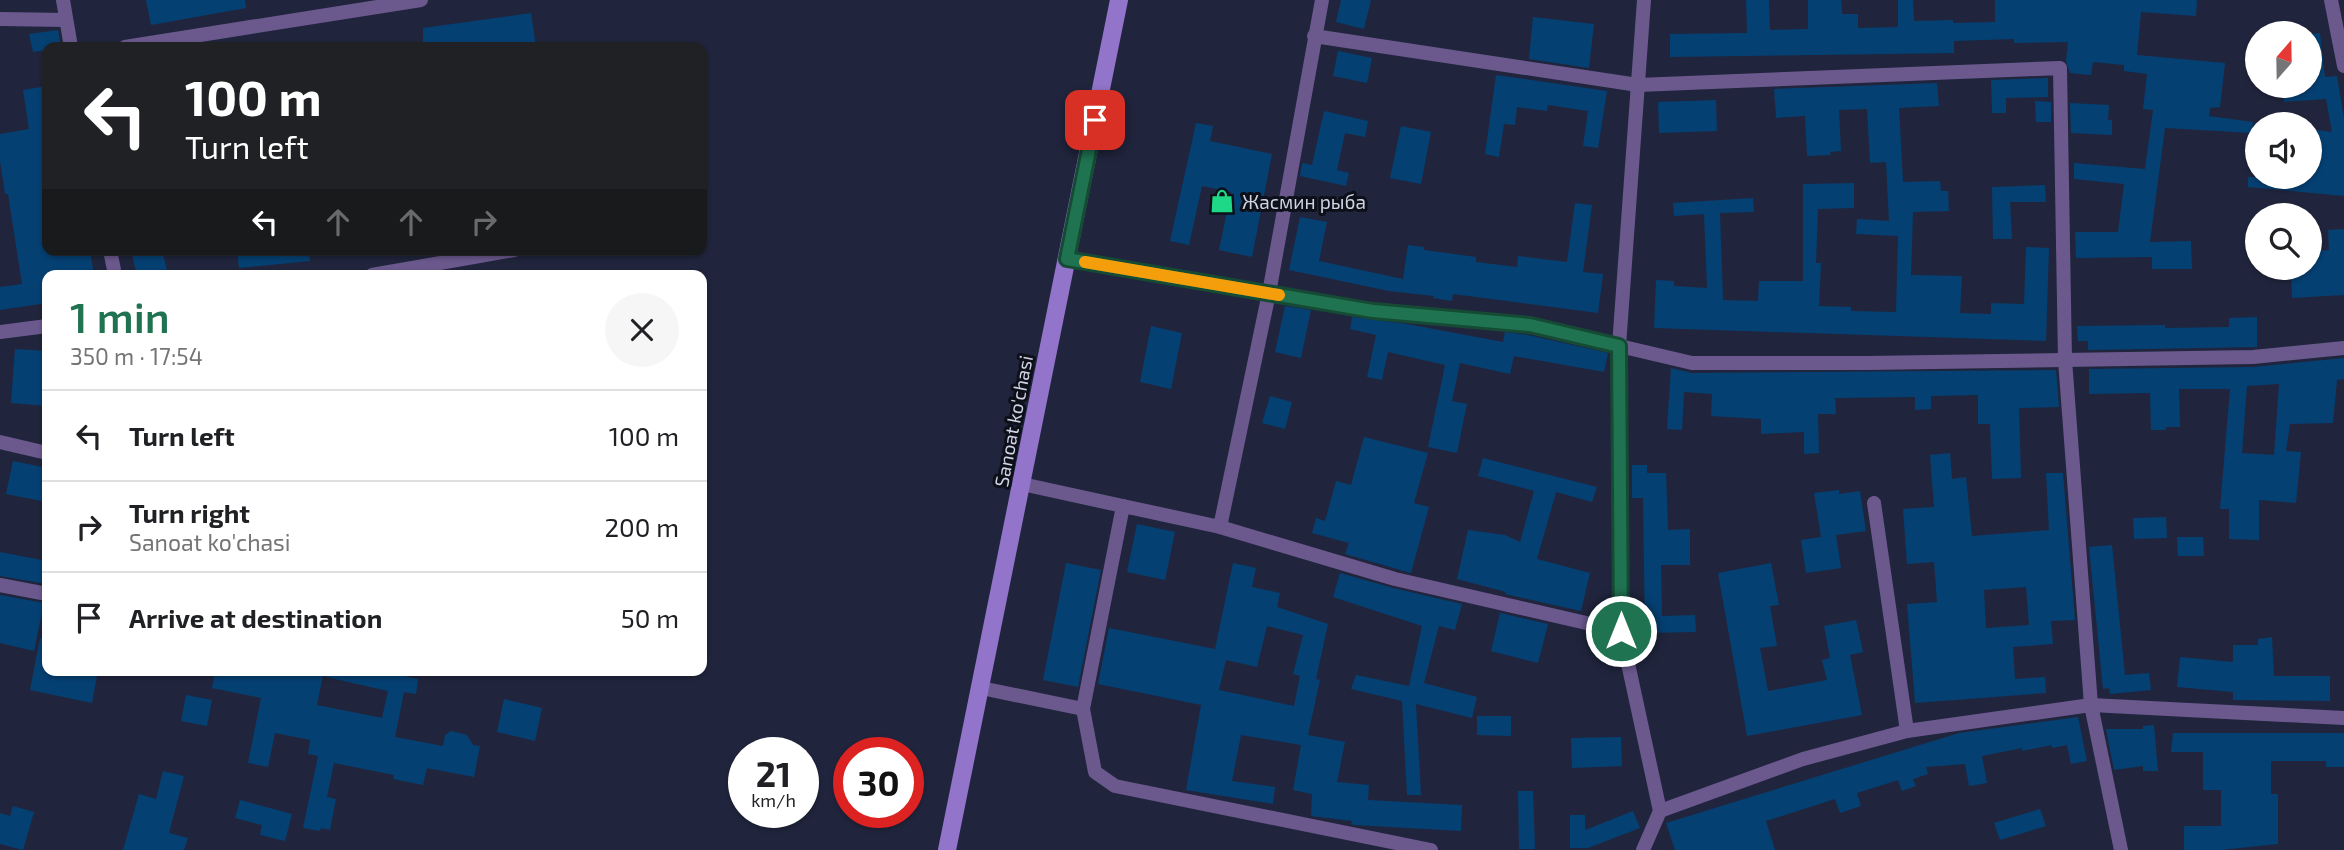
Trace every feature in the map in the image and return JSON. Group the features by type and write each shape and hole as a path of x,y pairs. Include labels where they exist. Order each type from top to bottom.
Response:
{"main road":[{"name":"Sanoat ko'chasi","path":"947,850 982,688 1119,0"}],"street":[{"path":"63,0 70,42"},
{"path":"156,42 421,0"},
{"path":"1220,527 1269,293 1322,0"},
{"path":"1643,850 1660,811 1621,631 1619,346 1644,0"},
{"path":"2331,0 2344,66"},
{"path":"0,19 66,20"},
{"path":"1314,36 1638,85 2060,68 2065,360 2091,705 2121,850"},
{"path":"400,270 480,256"},
{"path":"1067,259 1373,311 1530,325 1692,363 2252,356 2344,348"},
{"path":"0,332 42,327"},
{"path":"0,442 42,452"},
{"path":"1022,484 1220,527 1395,579 1621,631"},
{"path":"1874,503 1907,731"},
{"path":"1124,506 1083,709 1095,772 1115,786 1432,850"},
{"path":"0,585 42,593"},
{"path":"982,688 1083,709"},
{"path":"1660,811 1803,759 1907,731 2091,705 2344,718"}],"building":[{"path":"146,0 245,0 246,8 151,25"},
{"path":"1341,0 1371,0 1364,29 1336,22"},
{"path":"1746,0 1769,0 1770,30 1808,29 1808,0 1841,0 1842,14 1858,14 1858,28 1898,27 1898,0 1913,0 1914,21 1953,20 1953,23 1995,22 1995,0 2197,0 2196,16 2141,12 2137,55 2225,63 2220,107 2210,108 2209,116 2245,121 2245,133 2165,128 2150,242 2191,241 2192,269 2152,269 2152,257 2076,258 2075,232 2118,232 2124,184 2074,179 2074,163 2145,169 2153,110 2143,109 2147,74 2124,71 2124,65 2093,62 2091,75 2070,73 2066,61 2068,42 2014,43 2014,39 1954,41 1954,53 1670,57 1670,34 1747,33"},
{"path":"531,13 535,42 423,42 423,28"},
{"path":"1533,17 1594,24 1589,68 1529,59"},
{"path":"58,30 60,42 42,42 42,51 33,52 29,34"},
{"path":"1338,51 1372,58 1367,83 1333,76"},
{"path":"2322,51 2325,77 2337,76 2344,119 2344,196 2269,189 2322,189 2322,131 2332,132 2326,99 2284,102 2284,98 2322,98"},
{"path":"1496,75 1607,91 1598,148 1583,146 1588,111 1548,105 1547,111 1517,107 1515,125 1504,124 1499,157 1485,154"},
{"path":"2048,78 2048,97 2006,98 2006,113 1992,113 1991,80"},
{"path":"1937,83 1939,106 1899,108 1903,182 1940,181 1941,191 1948,191 1949,211 1913,212 1911,275 1962,276 1960,313 1991,314 1991,303 2024,304 2026,247 2049,248 2046,341 1654,328 1656,280 1674,281 1674,286 1707,288 1704,214 1674,216 1673,203 1753,198 1754,212 1720,213 1723,300 1758,301 1759,281 1803,281 1803,184 1854,183 1854,208 1818,209 1816,263 1821,263 1819,306 1851,307 1851,311 1896,312 1898,236 1856,234 1857,219 1889,221 1886,162 1870,163 1867,109 1839,110 1841,151 1830,152 1831,155 1807,156 1805,116 1776,118 1774,89"},
{"path":"42,87 42,256 91,256 93,270 42,270 42,304 0,310 0,287 22,284 0,161 0,134 29,129 23,90"},
{"path":"1716,100 1717,131 1659,133 1658,102"},
{"path":"2035,101 2051,102 2051,122 2036,122"},
{"path":"2070,103 2109,105 2108,120 2112,120 2112,135 2071,133"},
{"path":"1324,111 1368,121 1365,137 1345,133 1337,170 1349,173 1346,186 1300,176 1302,163 1312,165"},
{"path":"1196,123 1213,126 1210,141 1272,154 1252,257 1219,250 1231,192 1202,186 1189,245 1170,241"},
{"path":"1401,126 1431,132 1421,184 1390,178"},
{"path":"2045,185 2046,202 2010,202 2012,239 1993,239 1992,187"},
{"path":"1575,203 1592,205 1583,272 1603,274 1598,313 1453,294 1452,301 1289,270 1300,217 1327,222 1319,261 1403,279 1408,245 1424,247 1424,250 1476,257 1476,262 1517,267 1518,256 1567,262"},
{"path":"2344,229 2344,295 2292,298 2291,280 2322,280 2322,250 2329,250 2328,230"},
{"path":"132,256 163,256 167,270 136,270"},
{"path":"238,256 310,256 310,261 239,268"},
{"path":"1285,306 1311,310 1301,358 1275,352"},
{"path":"1352,317 1503,342 1505,332 1528,335 1608,353 1604,372 1514,356 1510,374 1460,363 1452,401 1467,404 1457,453 1428,447 1445,365 1388,352 1382,380 1367,377 1376,335 1350,329"},
{"path":"2257,317 2257,347 2088,350 2088,341 2078,341 2077,326 2229,327 2229,318"},
{"path":"1151,326 1182,333 1171,389 1140,382"},
{"path":"15,349 42,351 42,406 11,403"},
{"path":"2344,358 2344,379 2337,380 2333,423 2290,424 2286,451 2301,452 2296,503 2259,500 2259,540 2229,539 2229,509 2220,509 2230,389 2179,389 2180,427 2151,430 2150,393 2089,394 2089,369 2253,367","holes":["2279,384 2274,455 2242,453 2247,386"]},
{"path":"1671,368 1692,373 2056,370 2059,407 2019,408 2021,478 1992,479 1990,424 1978,424 1978,395 1931,396 1931,409 1915,410 1915,397 1835,398 1836,414 1818,414 1819,453 1804,454 1804,432 1761,434 1761,419 1711,416 1712,394 1684,392 1682,430 1667,429"},
{"path":"1270,396 1292,402 1285,429 1262,423"},
{"path":"1364,437 1428,453 1414,503 1429,507 1411,573 1345,554 1349,543 1312,533 1316,518 1325,521 1336,481 1351,485"},
{"path":"1950,453 1952,479 1966,477 1972,536 2049,530 2046,473 2063,473 2075,620 2051,621 2053,644 2013,647 2015,679 2045,677 2046,693 1915,703 1907,604 1937,602 1934,562 1907,564 1903,509 1934,507 1930,455","holes":["2026,587 2029,625 1986,628 1984,590"]},
{"path":"1483,458 1597,487 1592,502 1556,492 1537,559 1590,573 1581,611 1505,594 1506,592 1457,579 1468,530 1505,535 1520,542 1534,491 1478,476"},
{"path":"13,461 42,467 42,501 6,494"},
{"path":"1632,465 1647,465 1647,473 1666,473 1668,530 1690,529 1690,565 1661,565 1662,616 1695,615 1696,632 1645,633 1643,498 1632,498"},
{"path":"1839,490 1839,494 1860,491 1866,531 1836,535 1841,568 1806,573 1801,540 1821,537 1814,493"},
{"path":"2166,517 2167,538 2134,539 2133,518"},
{"path":"1137,524 1175,532 1165,580 1127,572"},
{"path":"2177,537 2203,537 2204,556 2178,556"},
{"path":"2112,545 2125,675 2149,673 2151,690 2110,694 2109,688 2103,689 2089,547"},
{"path":"0,552 42,560 42,583 0,576"},
{"path":"1066,563 1101,570 1078,687 1043,680"},
{"path":"1233,563 1256,568 1252,587 1280,593 1277,607 1328,624 1308,735 1345,742 1337,782 1369,785 1368,800 1462,805 1461,831 1355,825 1351,824 1352,821 1311,816 1312,794 1293,790 1301,745 1241,735 1232,781 1275,787 1273,804 1186,790 1201,705 1098,684 1109,628 1215,649","holes":["1267,626 1303,635 1293,674 1300,676 1294,706 1219,690 1226,660 1257,667"]},
{"path":"1771,563 1779,605 1770,606 1777,646 1760,648 1768,691 1827,680 1822,660 1830,658 1824,626 1856,620 1863,652 1850,655 1862,715 1747,736 1718,573"},
{"path":"1340,573 1462,604 1455,630 1439,626 1424,683 1477,697 1472,718 1416,704 1421,795 1407,795 1402,701 1351,689 1356,675 1409,686 1422,626 1333,597"},
{"path":"0,595 42,603 34,651 0,643"},
{"path":"1500,613 1548,624 1538,663 1491,651"},
{"path":"2272,637 2274,676 2330,676 2330,701 2233,700 2233,692 2177,687 2180,657 2233,662 2233,645 2258,645 2258,639"},
{"path":"40,638 42,676 97,676 92,703 30,690"},
{"path":"214,676 323,676 317,705 382,718 388,691 326,676 405,676 418,679 416,694 404,692 395,737 443,746 445,735 451,731 467,735 473,745 480,746 474,777 427,768 423,785 393,779 394,775 334,763 327,797 336,799 330,830 303,828 318,756 308,754 310,740 275,733 268,767 248,763 261,698 212,688"},
{"path":"186,695 212,700 207,726 181,721"},
{"path":"504,699 542,708 535,741 497,732"},
{"path":"1477,716 1511,716 1511,736 1477,735"},
{"path":"2078,717 2087,761 2071,764 2067,745 2022,751 2022,748 1982,756 1987,783 1969,786 1965,764 1926,767 1928,774 1913,779 1916,786 1902,791 1898,780 1857,793 1861,806 1840,813 1835,799 1766,821 1775,850 1675,850 1666,823 1959,733"},
{"path":"2154,725 2158,771 2143,771 2143,766 2114,770 2106,729 2143,729 2143,726"},
{"path":"2173,733 2344,733 2344,767 2326,767 2326,761 2271,761 2271,794 2278,794 2278,844 2220,850 2184,850 2184,826 2221,826 2221,790 2203,790 2203,752 2171,752"},
{"path":"1621,737 1622,766 1572,768 1571,738"},
{"path":"163,771 184,776 169,833 188,838 184,850 123,850 139,794 156,799"},
{"path":"1518,791 1533,791 1535,849 1519,849"},
{"path":"240,800 292,814 285,841 260,835 262,825 235,818"},
{"path":"13,806 34,812 23,850 0,844 0,813 10,816"},
{"path":"2040,809 2046,826 2000,840 1994,823"},
{"path":"1633,811 1640,828 1588,848 1570,848 1570,815 1585,815 1585,830"}],"slow traffic":[{"path":"1085,262 1279,295"}],"place":[{"name":"Жасмин рыба","path":"1222,201"}],"route":[{"path":"1095,120 1067,259 1373,311 1530,325 1619,346 1621,631"}]}
